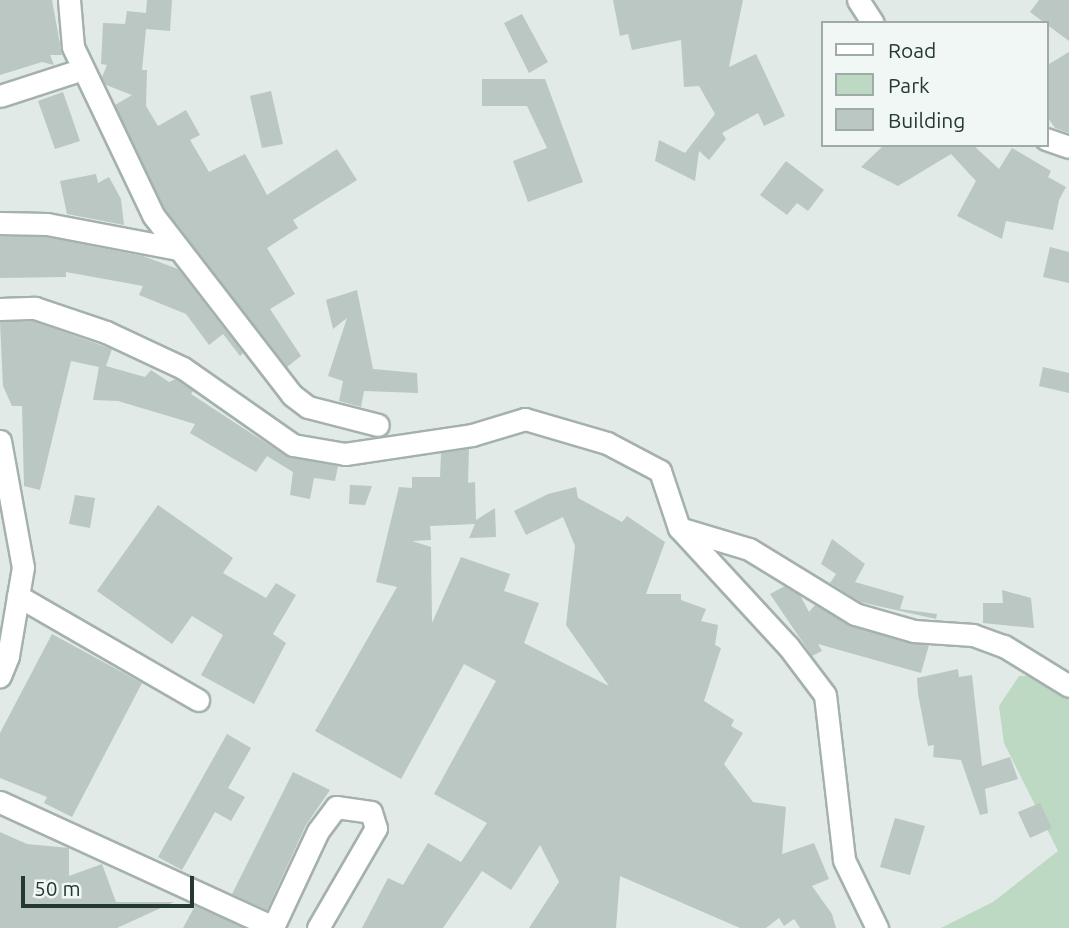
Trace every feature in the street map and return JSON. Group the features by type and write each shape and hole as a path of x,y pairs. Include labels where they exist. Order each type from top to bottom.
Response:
{"street":[{"path":"69,0 73,47 153,215 292,395 308,407 378,425"},
{"path":"858,0 872,21"},
{"path":"0,96 83,69"},
{"path":"1048,140 1069,147"},
{"path":"0,223 47,224 178,249"},
{"path":"0,309 34,307 117,337 183,368 293,445 345,454 472,435 525,419 607,443 660,471 679,528 788,646 825,695 844,860 877,928"},
{"path":"0,441 23,566 0,676"},
{"path":"679,528 749,549 855,614 914,631 983,639 1004,646 1069,686"},
{"path":"18,596 198,701"},
{"path":"0,802 273,927 318,831 336,807 371,812 376,828 318,928"}],"green space":[{"path":"1019,676 1049,676 1069,682 1069,928 941,928 993,902 1058,851 1004,743 999,706"}],"building":[{"path":"0,0 52,0 62,55 50,55 54,65 42,62 0,75"},
{"path":"147,0 172,0 170,31 146,29 142,70 147,70 146,106 158,126 186,110 200,135 190,140 209,172 245,154 267,195 337,149 357,180 293,220 298,228 267,248 295,294 270,309 301,356 287,367 164,208 115,105 132,95 106,85 102,77 107,65 101,64 103,23 125,24 127,11 146,13"},
{"path":"613,0 743,0 729,67 756,54 785,116 764,126 758,113 722,133 726,139 709,160 699,151 695,181 655,161 659,140 685,153 715,114 699,86 684,87 681,40 632,50 628,34 620,36"},
{"path":"1039,0 1069,0 1069,41 1048,25 1048,21 1042,21 1030,12"},
{"path":"522,14 548,62 529,73 504,23"},
{"path":"1069,52 1069,133 1055,128 1048,118 1048,65"},
{"path":"482,79 545,79 583,182 528,202 513,161 547,148 527,106 482,106"},
{"path":"271,91 283,144 262,148 250,96"},
{"path":"63,92 80,141 55,149 38,101"},
{"path":"882,147 975,147 999,169 1012,148 1051,171 1048,177 1066,187 1059,200 1053,230 1006,221 1002,239 957,216 976,181 951,154 898,186 861,167"},
{"path":"786,161 824,190 808,211 797,203 787,215 760,195"},
{"path":"96,174 98,183 109,177 121,199 124,225 67,214 60,181"},
{"path":"0,236 46,237 143,256 178,269 243,353 240,356 223,334 209,345 186,314 139,295 143,286 66,272 66,277 0,278"},
{"path":"1050,247 1069,252 1069,283 1043,277"},
{"path":"357,290 373,369 417,373 418,393 364,391 361,407 339,401 343,381 328,376 347,318 333,329 326,300"},
{"path":"33,321 112,349 106,366 145,377 151,370 169,382 176,379 193,391 191,394 286,456 338,466 335,481 314,478 310,499 290,495 293,472 267,456 256,472 190,433 195,424 118,401 93,400 99,367 71,361 40,490 24,486 22,406 12,406 3,386 0,322"},
{"path":"1043,367 1069,373 1069,393 1039,386"},
{"path":"469,449 468,483 475,482 476,520 495,508 496,537 469,538 475,524 430,526 431,540 412,541 431,547 432,623 461,557 510,574 504,591 539,603 524,643 609,686 566,625 575,546 563,517 526,535 514,511 548,494 576,487 578,498 622,522 627,516 665,542 646,594 681,594 681,600 706,609 701,621 718,625 715,645 721,648 704,701 734,720 731,726 743,733 724,764 753,802 786,807 782,854 814,843 829,879 812,886 832,914 836,928 800,928 794,919 784,926 779,918 766,928 740,928 620,876 616,928 529,928 559,882 540,845 511,890 482,871 443,928 362,928 388,878 403,885 428,843 461,862 487,823 434,794 496,681 464,664 401,779 315,731 397,587 376,582 399,487 412,488 412,477 440,477 441,453"},
{"path":"350,485 372,486 365,505 349,504"},
{"path":"75,495 95,498 90,528 69,524"},
{"path":"158,505 233,558 223,573 266,598 276,583 296,595 273,634 286,643 254,704 201,675 223,635 192,616 172,644 97,591"},
{"path":"832,539 865,564 855,582 904,596 900,609 937,614 936,619 860,602 830,583 836,574 821,564"},
{"path":"785,586 800,595 809,612 815,605 851,626 929,645 921,673 818,644 822,651 812,656 770,594"},
{"path":"1002,590 1031,598 1034,628 983,623 983,603 1003,603"},
{"path":"52,634 142,683 72,817 44,803 47,797 0,778 0,733"},
{"path":"958,669 959,677 972,675 982,766 1010,757 1018,779 985,789 988,813 980,815 961,760 933,757 934,745 928,746 918,694 917,678"},
{"path":"227,734 251,748 228,788 245,797 231,821 215,812 182,870 158,857"},
{"path":"293,772 330,790 306,825 267,910 232,894"},
{"path":"1040,803 1052,828 1030,838 1018,812"},
{"path":"895,818 925,826 910,875 880,867"},
{"path":"0,832 27,844 69,848 69,876 102,864 116,902 174,902 117,928 0,928"},
{"path":"195,906 244,928 183,928"}]}
